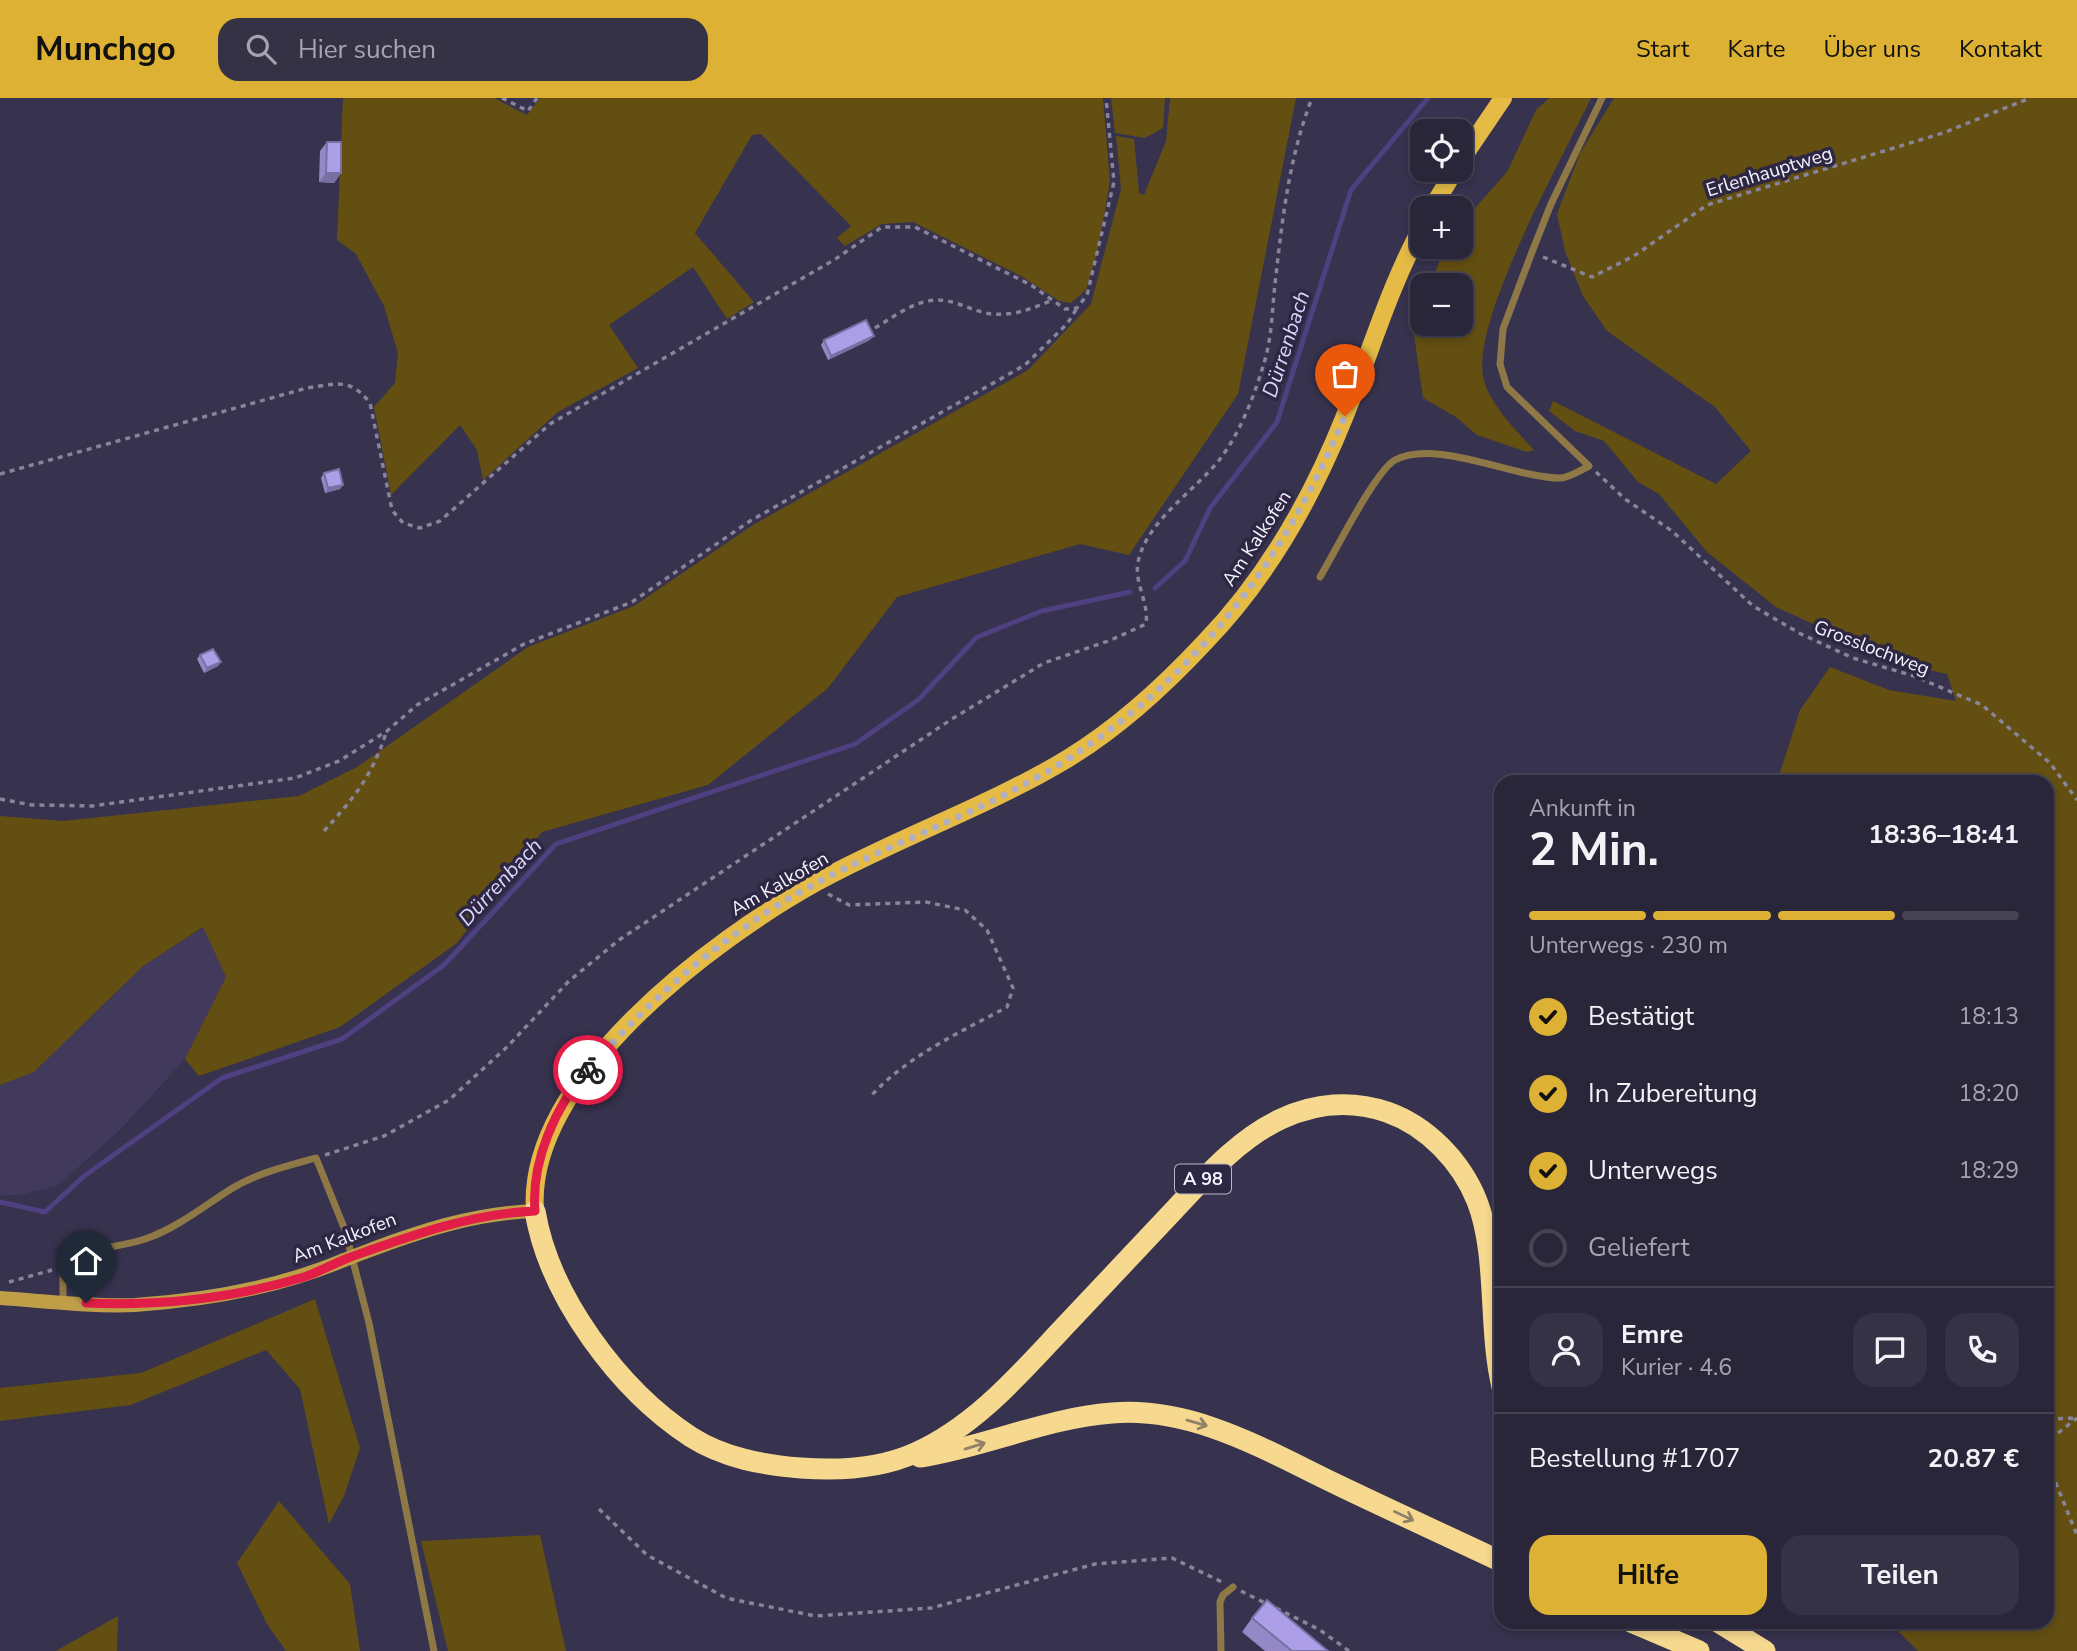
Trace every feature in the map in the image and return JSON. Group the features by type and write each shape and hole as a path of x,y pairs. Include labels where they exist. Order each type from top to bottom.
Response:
{"highway":[{"name":"A 98","path":"884,1463 914,1454 943,1438 993,1400 1228,1156 1282,1119 1341,1104 1371,1107 1401,1117 1432,1138 1454,1161 1476,1201 1487,1246 1494,1342"},
{"name":"A 98","path":"535,1211 544,1256 561,1291 607,1356 657,1412 700,1442 756,1463 838,1471 956,1451 1090,1415 1146,1413 1177,1417 1228,1433 1494,1558"},
{"path":"1647,1629 1699,1651"},
{"path":"1729,1629 1765,1651"}],"main road":[{"path":"1473,142 1503,98"},
{"name":"Am Kalkofen","path":"535,1211 533,1194 545,1145 558,1113 580,1079 666,989 734,932 818,882 956,817 1070,757 1127,715 1208,640 1263,572 1305,503 1345,416 1393,287 1410,252"}],"street":[{"name":"Am Kalkofen","path":"0,1298 132,1305 234,1293 305,1276 365,1252 463,1220 505,1212 535,1211"}],"lane":[{"path":"1320,577 1377,481 1394,460 1415,454 1440,455 1562,478 1589,466 1507,387 1500,364 1503,329 1532,252 1551,204 1602,98"},
{"path":"63,1302 63,1266 76,1255 147,1238 180,1222 234,1187 273,1169 316,1158 345,1230 369,1323 434,1651"},
{"path":"1221,1651 1220,1602 1223,1595 1233,1587"}],"path":[{"path":"502,98 528,111 537,98"},
{"path":"0,799 32,805 92,806 295,778 339,761 387,731 417,705 524,643 632,602 750,521 1025,365 1067,324 1087,295 1114,182 1106,98"},
{"path":"316,1158 384,1136 449,1100 507,1047 569,981 619,940 952,719 1044,663 1111,640 1146,624 1148,611 1138,578 1138,562 1145,544 1159,523 1222,456 1248,406 1265,361 1297,137 1312,98"},
{"name":"Erlenhauptweg","path":"1532,252 1563,268 1592,277 1634,256 1707,205 1942,133 2030,98"},
{"path":"0,474 307,388 345,383 360,390 370,403 392,510 403,523 420,528 449,514 550,424 834,260 883,227 915,227 1031,285 1065,309 1077,307"},
{"path":"875,328 906,309 931,300 955,302 991,314 1022,313 1050,300"},
{"name":"Grosslochweg","path":"1589,466 1625,499 1672,531 1753,606 1853,658 1914,677 1982,705 2050,763 2077,800"},
{"path":"324,831 359,794 376,763 387,731"},
{"path":"818,882 825,892 849,905 926,902 965,910 987,930 1013,988 1007,1007 934,1047 888,1077 870,1097"},
{"path":"0,1283 32,1278 63,1266"},
{"path":"2054,1419 2077,1418"},
{"path":"2054,1436 2077,1418"},
{"path":"2054,1477 2077,1535"},
{"path":"599,1509 646,1555 726,1598 815,1616 931,1608 1096,1564 1172,1558 1320,1630 1349,1651"}],"shaded area":[{"path":"343,98 494,98 527,115 540,98 1103,98 1110,181 1098,250 1086,290 1071,303 1059,301 1023,277 913,222 882,224 845,246 837,238 851,226 761,134 752,135 695,233 754,302 727,319 693,267 609,325 638,368 558,412 483,480 477,450 460,425 391,495 374,407 395,383 398,353 384,306 356,254 337,240"},
{"path":"1111,98 1165,98 1163,128 1145,138 1115,133"},
{"path":"1170,98 1296,98 1238,394 1129,555 1080,544 897,597 828,688 708,785 542,832 457,943 340,1027 199,1076 185,1059 226,977 203,927 142,967 34,1072 0,1085 0,816 63,821 299,796 357,767 528,647 634,606 753,525 1028,370 1091,304 1121,189 1116,136 1134,139 1139,193 1144,195 1166,141"},
{"path":"1549,98 1591,98 1505,277 1484,349 1483,376 1490,396 1534,450 1527,452 1477,435 1456,417 1423,398 1414,336 1473,336 1473,273 1435,273 1440,259 1473,259 1473,210 1507,172 1536,110"},
{"path":"1614,98 2077,98 2077,1651 1918,1651 1896,1629 2054,1629 2054,775 1779,775 1800,710 1830,667 1889,690 1956,701 1947,674 1899,663 1776,607 1707,552 1659,494 1638,482 1604,441 1575,431 1549,411 1553,401 1716,484 1751,451 1715,407 1607,331 1583,296 1565,251 1557,214 1580,153"},
{"path":"204,927 226,977 185,1059 120,1130 57,1186 19,1195 0,1195 0,1085 34,1072 142,967"},
{"path":"315,1299 360,1448 344,1496 329,1524 300,1389 266,1350 131,1405 0,1421 0,1388 141,1373"},
{"path":"279,1501 350,1584 360,1651 286,1651 267,1624 237,1563"},
{"path":"540,1535 566,1651 448,1651 421,1541"},
{"path":"118,1616 117,1651 56,1651"}],"building":[{"path":"327,142 341,142 341,173 326,173"},
{"path":"866,320 874,336 831,356 824,340"},
{"path":"339,469 343,485 328,488 324,473"},
{"path":"213,649 221,662 207,668 200,655"},
{"path":"1267,1600 1328,1651 1292,1651 1252,1618"}],"waterway":[{"name":"Dürrenbach","path":"1155,588 1185,561 1210,508 1277,422 1351,190 1428,98"},
{"name":"Dürrenbach","path":"0,1202 45,1212 84,1176 222,1078 342,1039 444,965 556,844 855,744 918,700 977,637 1042,611 1130,592"}],"way so far":[{"path":"588,1070 604,1050 666,989 734,932 818,882 956,817 1070,757 1127,715 1171,677 1208,640 1263,572 1305,503 1345,416"}],"route":[{"path":"86,1303 132,1305 234,1293 305,1276 409,1236 463,1220 505,1212 535,1211 533,1194 545,1145 558,1113 588,1070"}]}
